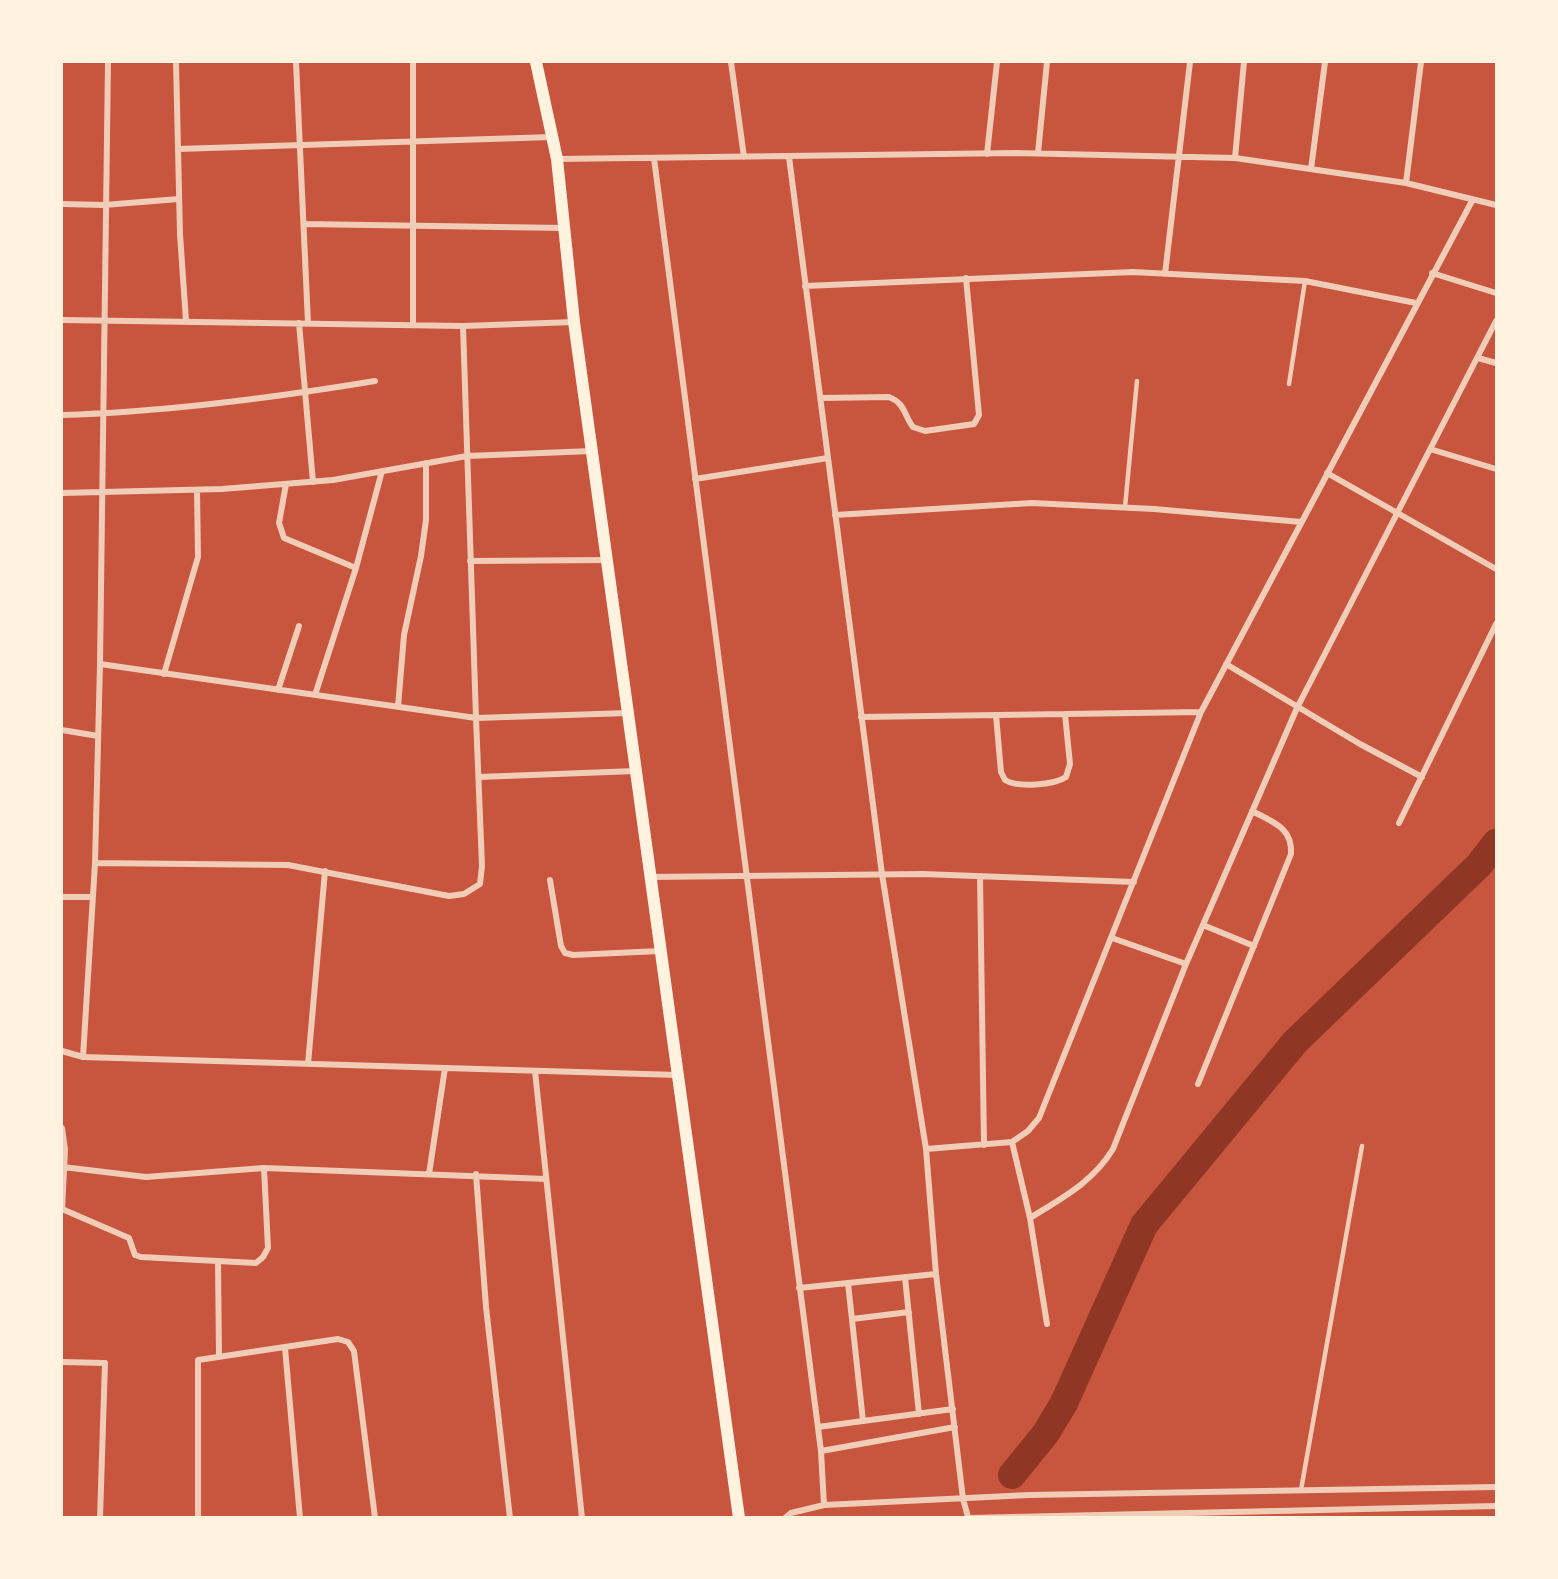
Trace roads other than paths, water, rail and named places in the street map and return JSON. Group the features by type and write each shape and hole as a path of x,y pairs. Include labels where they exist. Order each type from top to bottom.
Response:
{"main road":[{"path":"536,62 557,159 574,322 739,1518"}],"street":[{"path":"83,1058 93,897 100,664 104,492 104,206 108,62"},
{"path":"176,62 186,321"},
{"path":"296,62 308,323"},
{"path":"413,62 413,325"},
{"path":"731,62 744,157"},
{"path":"987,154 997,62"},
{"path":"1038,153 1047,62"},
{"path":"1165,274 1181,157 1190,62"},
{"path":"1235,158 1244,62"},
{"path":"1311,170 1325,62"},
{"path":"1406,183 1421,62"},
{"path":"178,149 300,147 552,137"},
{"path":"557,159 1038,153 1235,158 1406,183 1472,201 1497,205"},
{"path":"789,157 882,874 926,1149 936,1274 963,1499 968,1518 1497,1506"},
{"path":"654,158 818,1427 824,1505"},
{"path":"62,204 104,206 180,200"},
{"path":"926,1149 1012,1142 1029,1131 1039,1118 1201,712 1472,201"},
{"path":"304,224 564,228"},
{"path":"805,286 1133,272 1305,281 1416,303"},
{"path":"1432,273 1497,293"},
{"path":"820,399 889,397 898,400 913,427 925,431 974,424 979,415 966,278"},
{"path":"62,320 463,326 574,322"},
{"path":"1030,1218 1084,1184 1106,1162 1113,1149 1186,964 1297,708 1497,321"},
{"path":"299,323 313,482"},
{"path":"94,863 288,865 449,896 472,891 480,884 482,866 463,326"},
{"path":"1478,358 1497,363"},
{"path":"62,415 103,414 305,393 375,381"},
{"path":"1430,449 1497,469"},
{"path":"62,493 197,490 313,482 467,456 592,452"},
{"path":"695,479 828,458"},
{"path":"398,707 404,635 421,556 426,520 426,463"},
{"path":"315,695 356,567 382,471"},
{"path":"1328,473 1497,569"},
{"path":"286,484 279,523 284,538 356,567"},
{"path":"164,674 198,557 197,490"},
{"path":"835,515 1032,504 1125,507 1302,522"},
{"path":"470,561 607,560"},
{"path":"1399,823 1497,624"},
{"path":"278,690 299,626"},
{"path":"100,664 476,718 629,713"},
{"path":"1226,664 1297,708 1422,777"},
{"path":"861,717 1201,712"},
{"path":"996,715 1001,772 1005,780 1015,784 1055,782 1066,777 1070,765 1065,714"},
{"path":"62,730 98,736"},
{"path":"478,777 636,771"},
{"path":"1198,1084 1291,854 1292,845 1286,829 1252,811"},
{"path":"308,1064 325,871"},
{"path":"650,877 882,874 1134,882"},
{"path":"980,876 984,1145"},
{"path":"550,880 561,946 565,953 573,955 660,951"},
{"path":"62,897 93,897"},
{"path":"1203,925 1254,946"},
{"path":"1112,938 1186,964"},
{"path":"62,1051 83,1058 677,1075"},
{"path":"429,1174 445,1068"},
{"path":"535,1071 582,1518"},
{"path":"62,1128 64,1138 62,1210 129,1238 135,1255 141,1257 256,1263 268,1248 264,1168"},
{"path":"1012,1142 1030,1218 1047,1324"},
{"path":"63,1167 146,1177 264,1168 477,1174 546,1179"},
{"path":"477,1174 486,1307 510,1518"},
{"path":"218,1261 219,1356"},
{"path":"800,1288 936,1274"},
{"path":"905,1277 919,1414"},
{"path":"848,1283 863,1421"},
{"path":"852,1319 909,1312"},
{"path":"198,1518 198,1360 338,1339 348,1342 354,1351 375,1518"},
{"path":"285,1348 300,1518"},
{"path":"62,1362 105,1363 100,1518"},
{"path":"818,1427 953,1409"},
{"path":"821,1451 955,1427"},
{"path":"785,1518 791,1513 824,1505 1029,1495 1497,1487"}],"lane":[{"path":"1289,384 1305,281"},
{"path":"1125,507 1137,381"},
{"path":"1301,1490 1362,1146"}],"waterway":[{"path":"1012,1475 1046,1433 1064,1403 1144,1225 1295,1042 1479,865 1496,843"}]}
